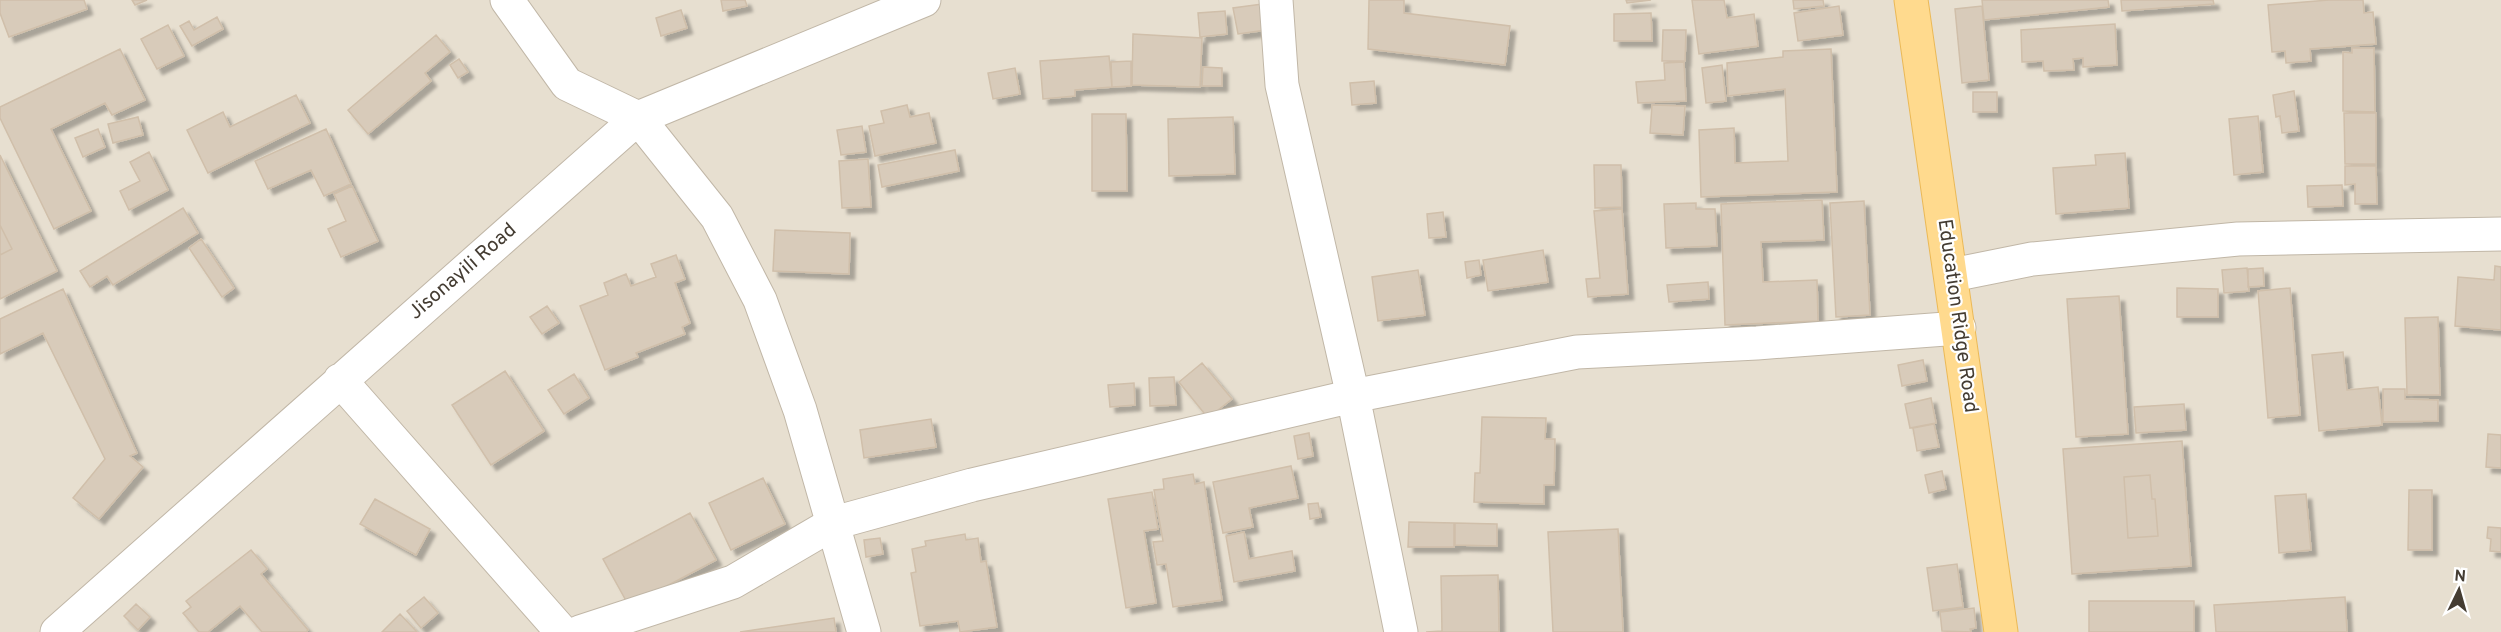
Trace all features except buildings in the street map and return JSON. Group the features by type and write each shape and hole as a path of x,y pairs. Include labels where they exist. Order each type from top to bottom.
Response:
{"main road":[{"name":"Education Ridge Road","path":"1911,0 1952,275 2001,632"}],"street":[{"path":"507,0 567,84 638,118 717,217 760,300 800,410 864,632"},
{"name":"Jisonayili Road","path":"57,632 638,118 924,0"},
{"path":"1276,0 1282,85 1353,396 1401,632"},
{"path":"1952,275 2032,259 2238,239 2501,234"},
{"path":"580,632 734,582 834,523 972,485 1353,396 1577,352 1756,343 1959,328"},
{"path":"340,380 562,632"}],"shaded area":[{"path":"0,0 2501,0 2501,632 0,632"}]}
